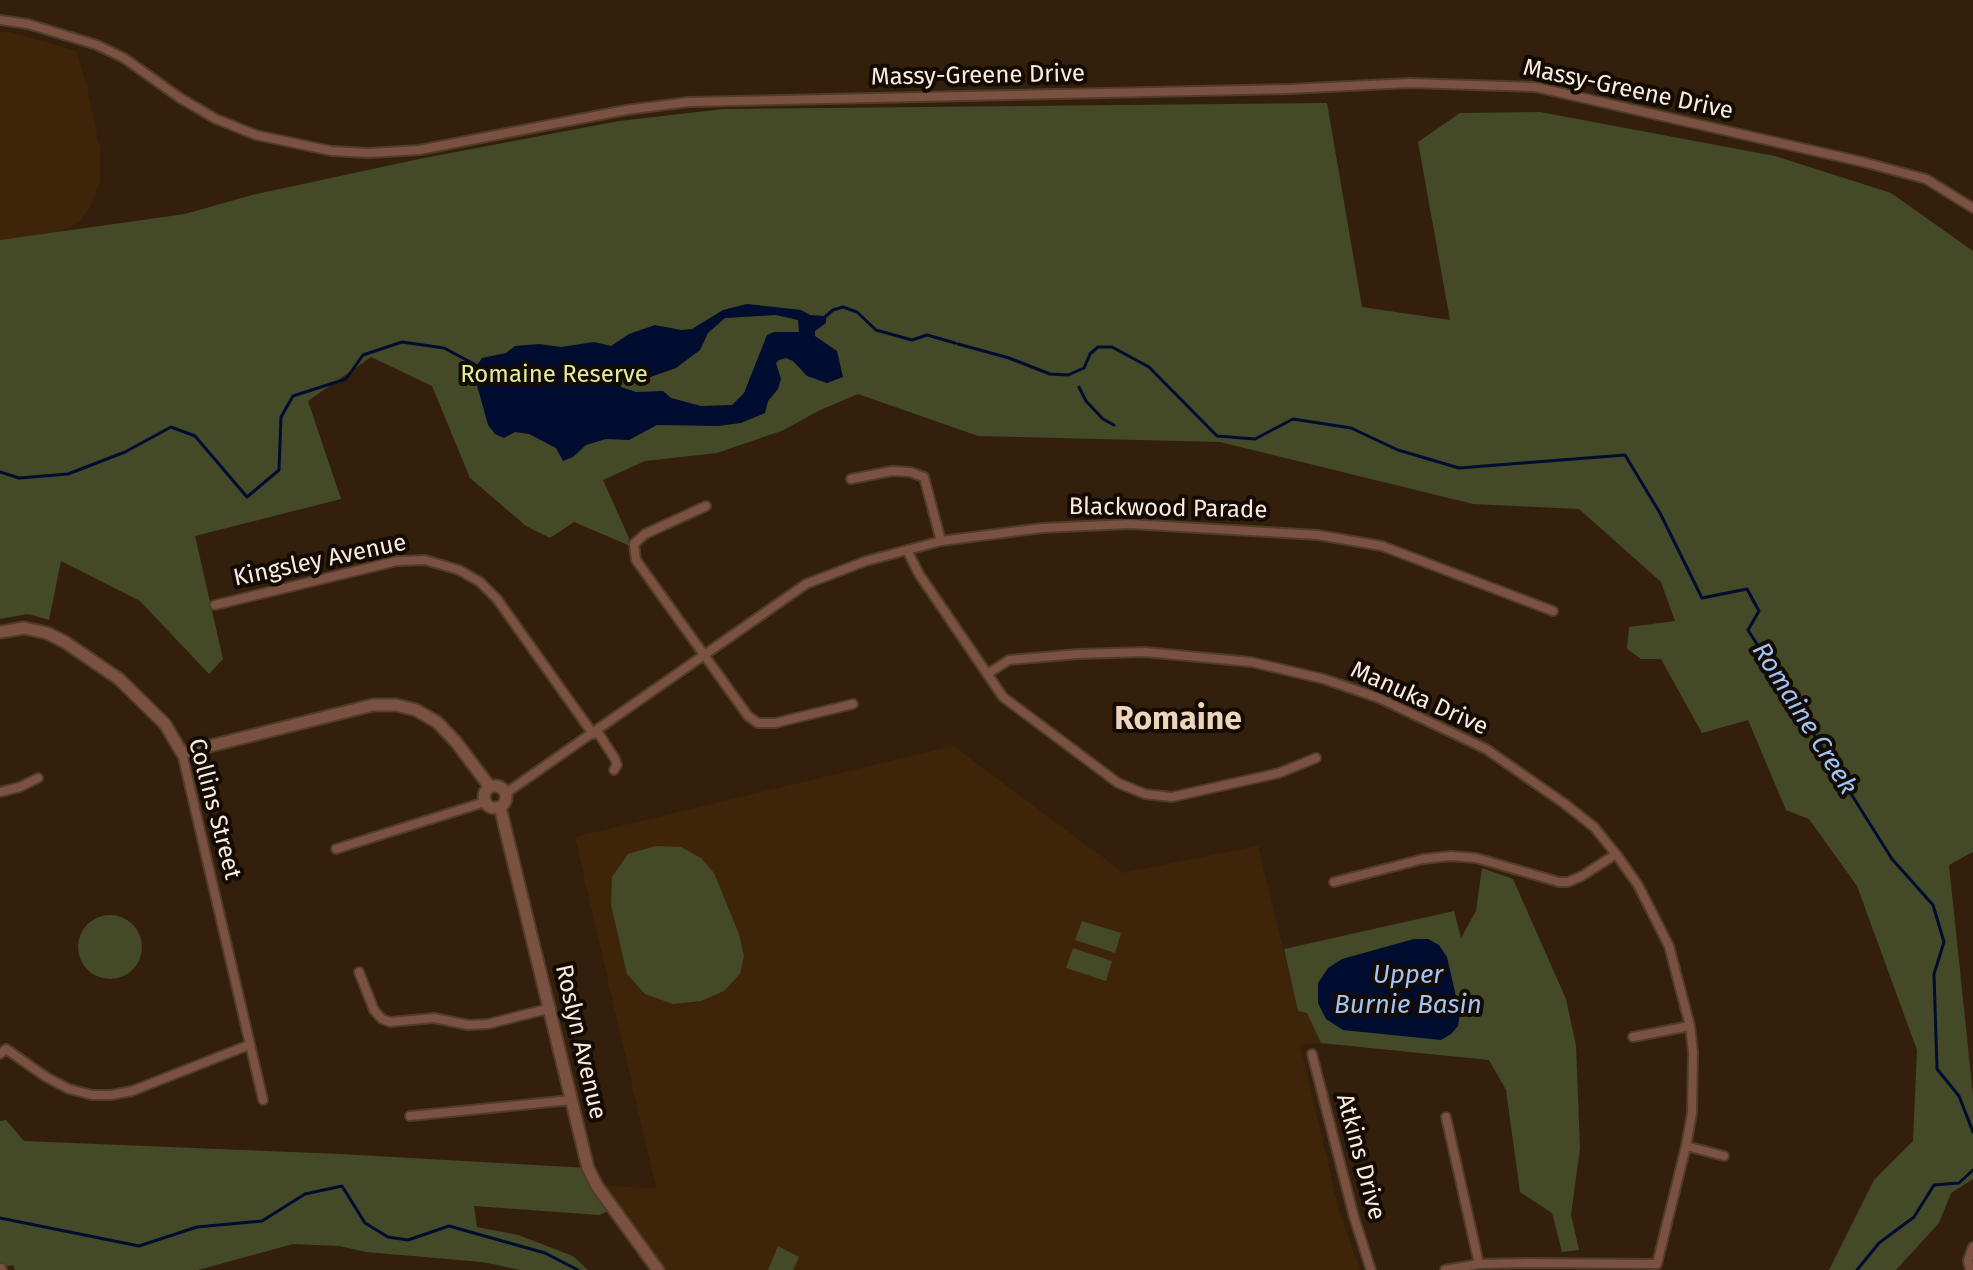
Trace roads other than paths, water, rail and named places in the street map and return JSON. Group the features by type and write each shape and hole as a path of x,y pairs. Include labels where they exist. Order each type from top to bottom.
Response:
{"street":[{"name":"Massy-Greene Drive","path":"0,20 28,24 97,45 124,58 216,119 256,135 332,151 369,153 419,150 626,110 688,102 1289,89 1410,83 1489,85 1535,87 1863,162 1926,179 1973,208"},
{"path":"851,479 892,471 924,477 941,541"},
{"path":"706,506 645,534 634,544 636,560 748,716 758,723 775,723 853,704"},
{"name":"Blackwood Parade","path":"506,793 806,584 843,569 941,541 1042,528 1115,524 1318,535 1382,546 1553,611"},
{"path":"907,550 919,574 1003,697 1118,783 1145,794 1172,797 1279,773 1316,758"},
{"name":"Kingsley Avenue","path":"215,605 397,561 425,560 459,570 480,582 497,599 615,759 617,765 614,770"},
{"name":"Collins Street","path":"0,632 24,628 47,633 65,642 119,679 165,724 182,753 263,1100"},
{"name":"Manuka Drive","path":"987,674 1009,660 1145,652 1251,662 1324,679 1379,698 1486,749 1594,827 1616,854 1646,899 1669,946 1690,1026 1694,1076 1686,1146 1657,1267 1479,1264 1445,1270"},
{"path":"182,753 373,705 396,705 416,710 437,722 490,787"},
{"path":"0,792 38,778"},
{"path":"490,787 501,787 506,793 505,802 500,807 493,808 485,802 485,792 490,787"},
{"path":"336,849 485,802"},
{"name":"Roslyn Avenue","path":"500,807 588,1168 597,1186 658,1270"},
{"path":"1334,882 1423,859 1451,856 1476,858 1568,882 1616,854"},
{"path":"359,972 374,1010 390,1022 434,1018 468,1025 488,1024 551,1008"},
{"path":"1633,1037 1690,1026"},
{"path":"2,1048 69,1089 92,1095 111,1095 132,1091 249,1045"},
{"name":"Atkins Drive","path":"1312,1054 1354,1217 1371,1270"},
{"path":"410,1116 571,1100"},
{"path":"1446,1117 1479,1264"},
{"path":"1686,1146 1724,1156"},
{"path":"1970,1270 1968,1260 1973,1247"}],"water":[{"path":"747,304 826,316 826,323 815,331 815,336 837,351 843,377 827,383 807,376 793,361 786,358 779,360 776,363 781,379 765,413 741,423 718,426 657,425 629,440 606,439 586,445 573,457 563,461 556,448 529,434 515,432 504,438 495,434 488,425 473,371 482,358 506,353 515,346 539,344 561,347 594,342 611,346 629,334 655,325 692,329 723,310","holes":["776,315 798,320 799,332 767,335 744,393 732,405 701,406 671,398 663,391 636,392 621,387 618,377 621,371 631,371 642,380 676,368 700,350 708,333 725,318"]},
{"name":"Upper Burnie Basin","path":"1414,939 1428,939 1439,945 1447,957 1460,1014 1458,1026 1451,1034 1441,1040 1343,1030 1326,1019 1318,1003 1318,983 1328,968 1342,959"}],"waterway":[{"name":"Romaine Creek","path":"826,316 843,307 857,312 876,330 912,340 927,335 955,343"},
{"name":"Romaine Creek","path":"0,472 19,478 68,474 125,452 171,427 195,436 247,497 279,470 281,417 293,396 346,379 363,355 402,342 444,348 476,365"},
{"name":"Romaine Creek","path":"958,344 1009,358 1050,374 1068,375 1084,368 1090,354 1098,347 1112,347 1149,367 1217,436 1255,439 1293,419 1351,428 1398,450 1459,468 1625,455 1660,513 1702,598 1747,589 1759,611 1748,630 1892,859 1933,905 1944,942 1934,974 1937,1069 1959,1096 1973,1132"},
{"path":"1079,387 1086,401 1103,419 1114,425"},
{"name":"Romaine Creek","path":"1857,1270 1879,1243 1914,1217 1934,1185 1959,1183 1973,1170"},
{"path":"0,1218 139,1246 197,1227 262,1221 305,1194 342,1186 365,1223 388,1237 408,1240 449,1226 545,1253 578,1270"}],"district":[{"name":"Romaine","path":"1178,720"}],"park label":[{"name":"Romaine Reserve","path":"554,375"}]}
